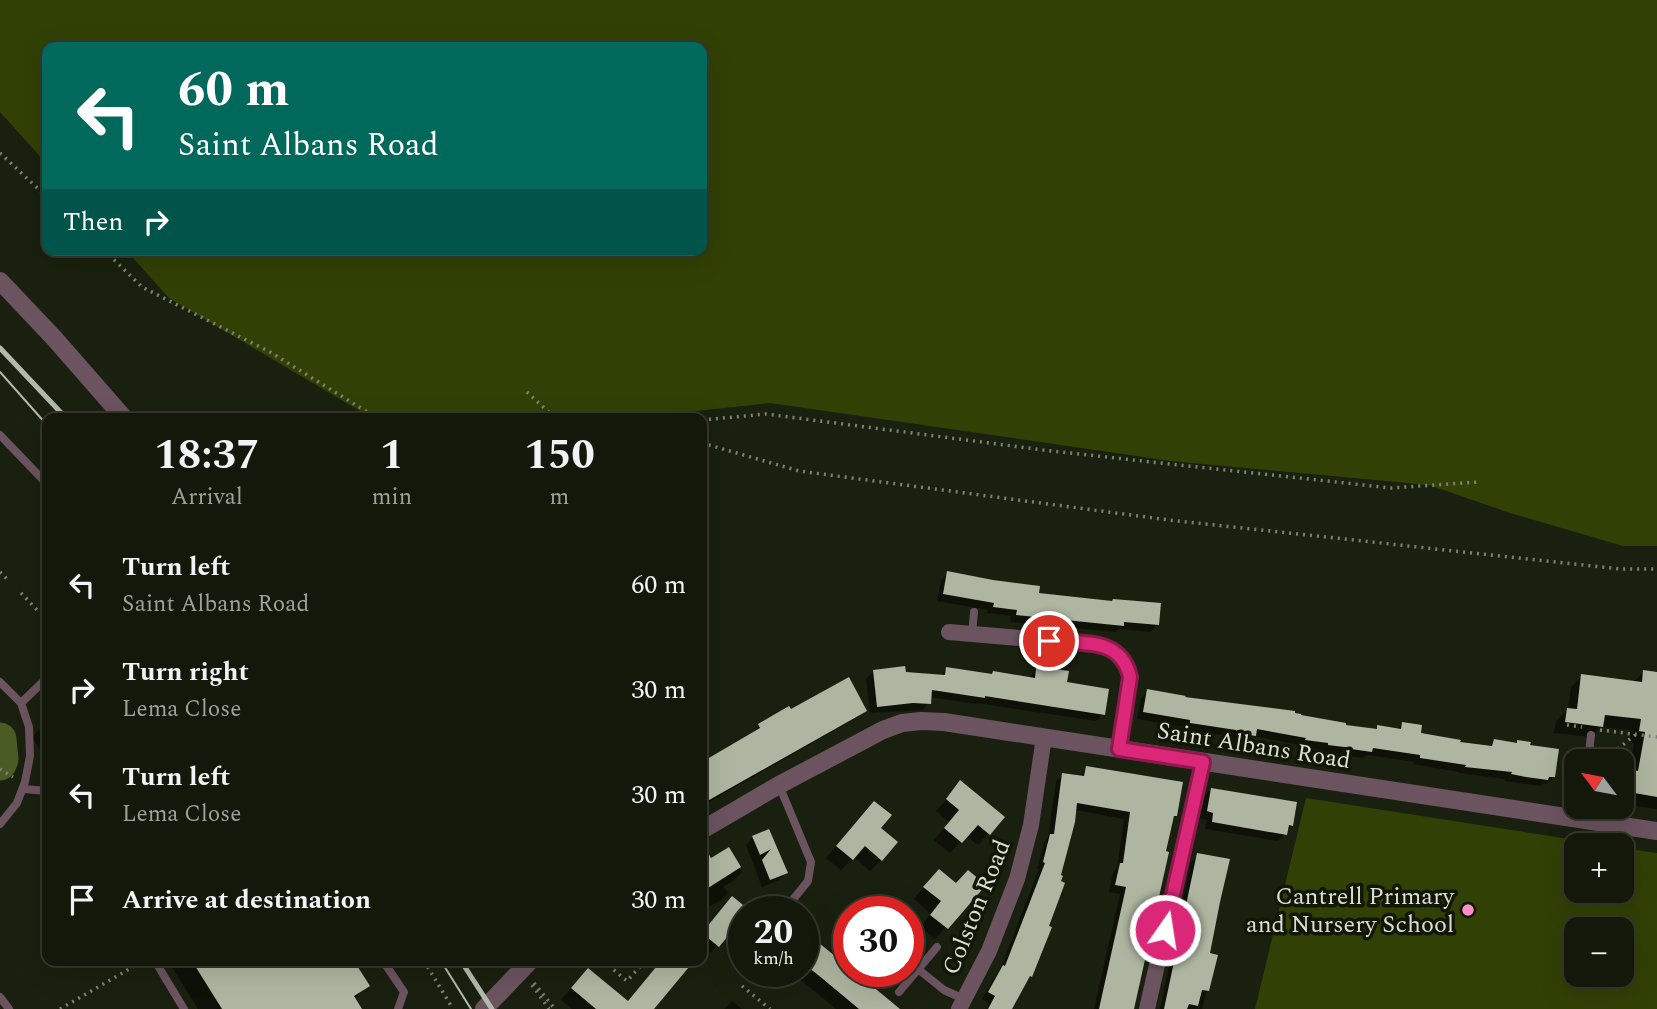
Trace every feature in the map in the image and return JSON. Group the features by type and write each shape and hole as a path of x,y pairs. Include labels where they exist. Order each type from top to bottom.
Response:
{"street":[{"path":"0,281 120,413"},
{"path":"949,632 1101,645 1111,649 1121,656 1128,666 1130,677 1119,749"},
{"name":"Saint Albans Road","path":"707,827 883,730 902,723 921,721 944,722 1203,762 1564,811"},
{"name":"Colston Road","path":"961,1004 989,951 1017,878 1031,825 1044,737"},
{"path":"1147,1009 1203,762"},
{"name":"Saint Albans Road","path":"1606,819 1657,831"},
{"path":"484,1009 520,966"}],"lane":[{"path":"0,435 42,479"},
{"path":"972,634 974,612"},
{"path":"0,682 21,704 29,727 30,756 24,789 17,803 0,824"},
{"path":"21,704 42,683"},
{"path":"1589,749 1591,735"},
{"path":"779,785 811,862 808,881 796,896"},
{"path":"24,789 42,791"},
{"path":"924,963 937,947"},
{"path":"158,966 184,1009"},
{"path":"386,966 404,992 398,1009"},
{"path":"924,975 961,1004"},
{"path":"899,992 903,987"},
{"path":"0,997 9,1009"}],"path":[{"path":"0,153 42,192"},
{"path":"110,256 142,286 270,352 369,413"},
{"path":"527,392 550,413"},
{"path":"707,420 765,414 1051,451 1391,488 1478,482"},
{"path":"707,444 799,471 854,479 1196,523 1620,569 1657,569"},
{"path":"0,572 9,581"},
{"path":"21,593 40,612"},
{"path":"1567,725 1657,737"},
{"path":"1618,749 1636,734"},
{"path":"0,769 18,780"},
{"path":"60,1009 134,966"},
{"path":"427,966 453,1009"},
{"path":"525,966 549,1009"},
{"path":"525,966 555,1009"},
{"path":"609,966 627,981 640,966"},
{"path":"743,987 770,1009"},
{"path":"893,987 899,992"}],"green space":[{"path":"0,0 1657,0 1657,546 1623,546 1510,513 1429,485 1171,461 770,403 677,413 364,413 169,298 131,256 707,256 707,42 42,42 42,158 0,112"},
{"name":"Cantrell Primary and Nursery School","path":"1306,798 1564,838 1564,903 1634,903 1634,850 1657,853 1657,1009 1255,1009"}],"building":[{"path":"947,571 1040,586 1039,593 1161,603 1159,625 1124,622 1124,626 1016,615 1017,610 993,607 994,603 943,594"},
{"path":"905,666 906,672 945,675 946,667 1035,678 1036,668 1069,671 1067,682 1109,689 1105,715 932,690 931,704 877,707 873,670"},
{"path":"1643,670 1657,672 1657,797 1634,793 1634,770 1638,771 1645,732 1639,731 1641,719 1605,715 1603,727 1565,722 1567,708 1577,709 1581,674 1642,682"},
{"path":"849,677 867,711 707,801 707,759 760,728 758,724 789,706 791,709"},
{"path":"1147,689 1185,697 1295,711 1301,715 1346,725 1377,729 1377,725 1401,729 1402,722 1422,725 1421,733 1461,740 1460,742 1492,746 1494,739 1517,743 1517,740 1531,742 1530,745 1559,749 1555,777 1549,777 1548,780 1526,777 1511,774 1512,772 1465,767 1466,765 1420,758 1420,755 1373,748 1372,752 1351,749 1257,729 1256,736 1236,733 1236,730 1143,712"},
{"path":"1086,766 1183,782 1134,1009 1099,1009 1126,887 1115,885 1120,863 1123,863 1130,812 1077,803 1075,822 1061,875 1061,881 1065,883 1049,926 1052,927 1032,977 1030,976 1012,1009 988,1009 995,996 988,992 1003,965 1005,966 1045,863 1043,862 1050,834 1054,834 1062,773 1084,776"},
{"path":"960,780 1005,817 990,835 978,825 962,843 944,828 959,810 946,799"},
{"path":"1211,788 1297,802 1293,826 1289,825 1287,835 1212,822 1213,813 1207,811"},
{"path":"874,801 892,815 881,828 898,842 882,861 865,846 853,860 836,846"},
{"path":"769,829 788,873 770,880 762,860 771,849 760,855 752,836"},
{"path":"729,847 741,867 708,888 707,851 711,858"},
{"path":"1197,853 1230,859 1210,953 1218,955 1209,991 1202,990 1198,1006 1189,1004 1187,1009 1164,1009"},
{"path":"939,869 956,883 968,870 986,885 948,929 930,915 941,901 923,887"},
{"path":"728,901 728,936 719,947 707,937 707,927"},
{"path":"819,943 833,954 833,987 873,987 900,1009 859,1009 819,976"},
{"path":"195,966 357,966 370,986 354,996 362,1009 222,1009"},
{"path":"657,966 690,966 654,1009 596,1009 571,988 588,968 628,1001"}],"waterway":[{"path":"0,739 0,764"}],"tram line":[{"path":"0,372 42,419"},
{"path":"444,966 471,1009"}],"railway":[{"path":"0,348 61,413"},
{"path":"464,966 492,1009"}],"place":[{"name":"Cantrell Primary and Nursery School","path":"1468,910"}],"route":[{"path":"1049,641 1101,645 1121,656 1128,666 1130,677 1119,749 1203,762 1165,930"}]}
